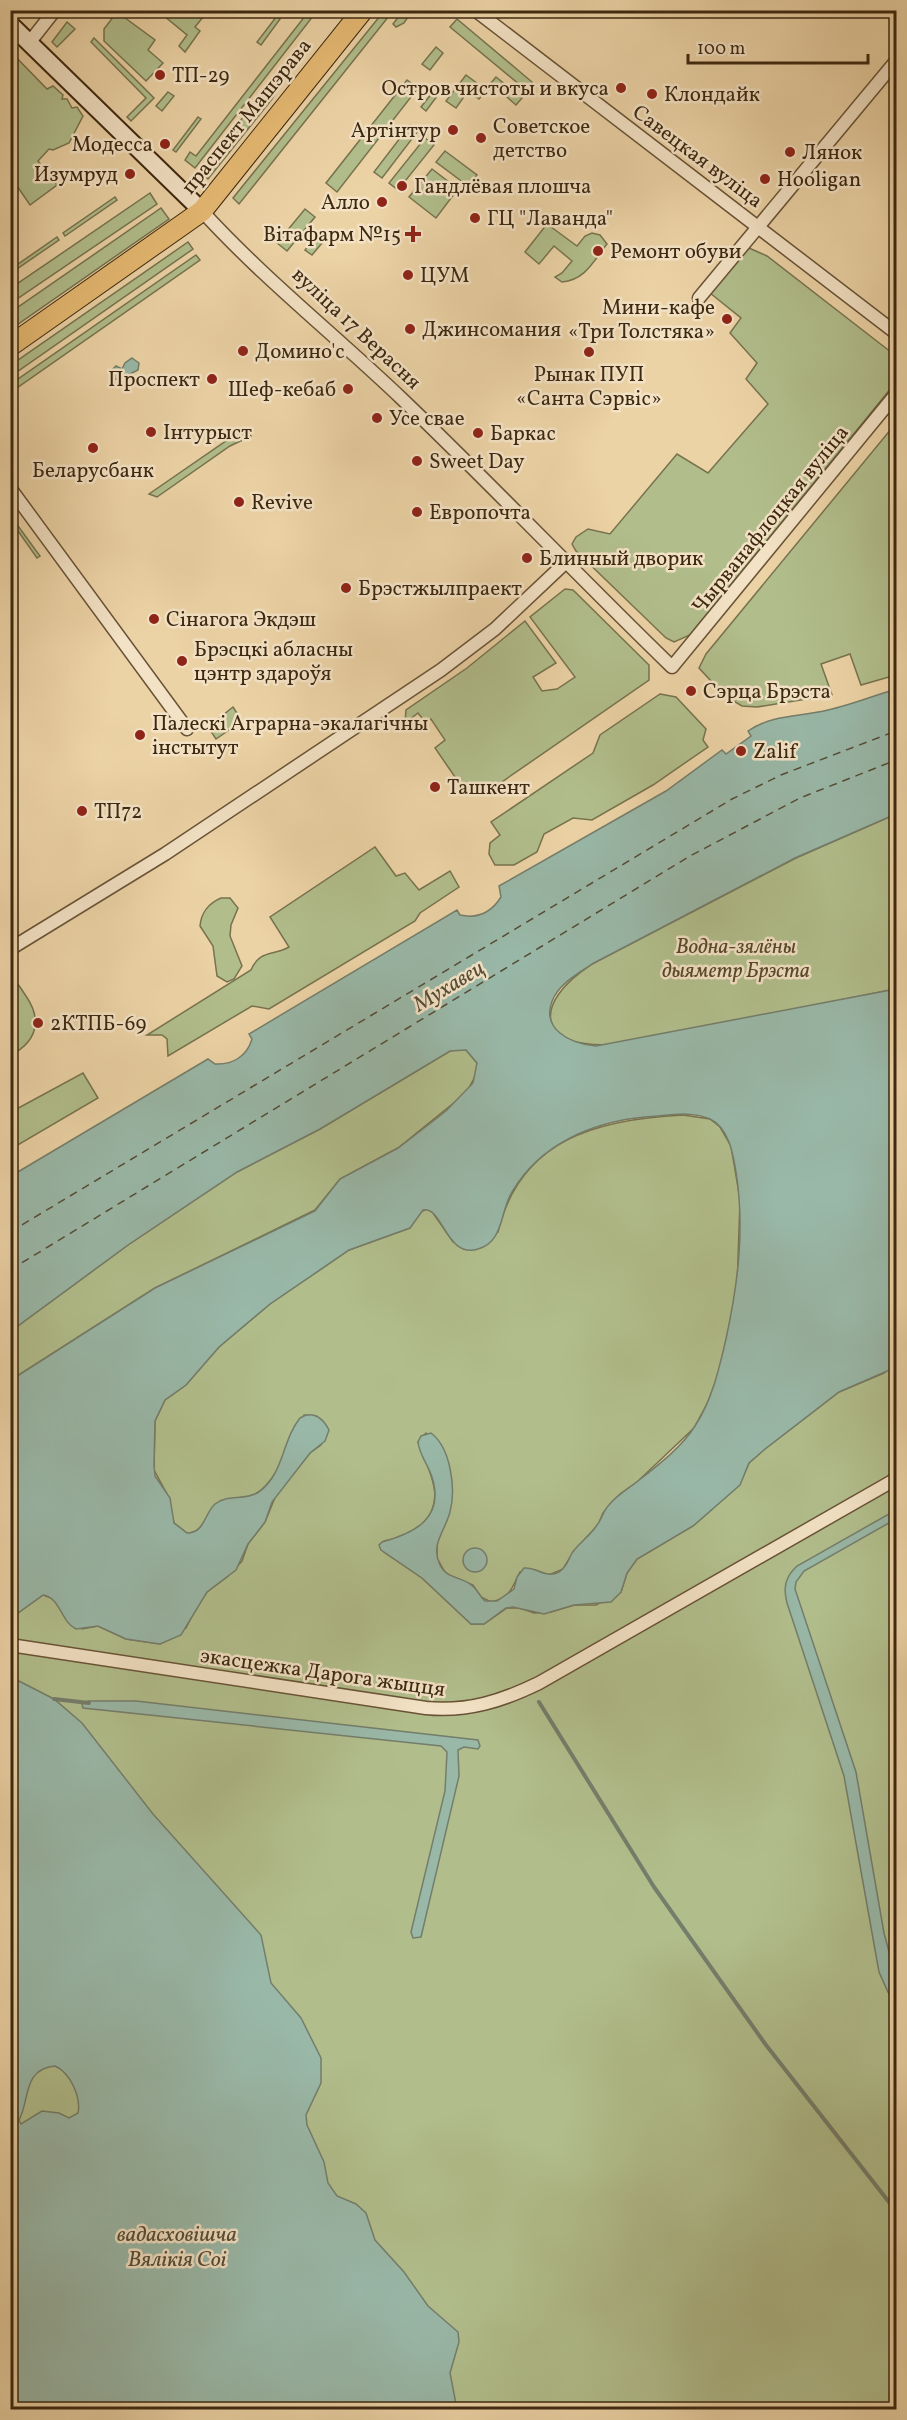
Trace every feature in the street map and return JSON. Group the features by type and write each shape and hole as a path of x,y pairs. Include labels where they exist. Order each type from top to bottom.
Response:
{"main road":[{"name":"праспект Машэрава","path":"10,346 202,211 363,10"},
{"name":"вуліца 17 Верасня","path":"10,24 202,211"}],"street":[{"path":"29,43 55,10"},
{"name":"Савецкая вуліца","path":"475,10 897,333"},
{"path":"699,298 897,61"},
{"name":"вуліца 17 Верасня","path":"202,211 277,285 350,350 516,509 565,563 672,667"},
{"name":"Чырванафлоцкая вуліца","path":"672,667 897,394"},
{"path":"10,488 187,729"},
{"path":"10,949 165,854 441,670 495,629 565,563"},
{"name":"экасцежка Дарога жыцця","path":"10,1645 426,1708 446,1710 483,1706 539,1683 897,1479"}],"green space":[{"path":"158,11 208,11 195,27 200,31 185,52 179,46 187,35"},
{"path":"309,11 317,11 195,168 185,160 190,152 196,156"},
{"path":"384,11 393,11 239,204 233,198"},
{"path":"403,11 412,11 404,23 396,27 393,24"},
{"path":"117,12 155,40 148,50 163,63 146,81 104,41 104,29"},
{"path":"277,16 280,19 261,45 257,42"},
{"path":"457,19 532,82 526,90 450,27"},
{"path":"67,22 75,29 57,47 52,42"},
{"path":"94,38 154,98 131,121 127,117 146,98 91,42"},
{"path":"436,47 443,53 430,70 422,64"},
{"path":"10,51 47,89 53,86 63,95 62,99 67,99 72,108 77,107 83,116 69,143 53,150 49,149 38,161 57,185 30,205 15,183 11,185"},
{"path":"291,56 295,58 272,99 208,179 200,172"},
{"path":"466,75 486,90 479,99 468,91 456,108 446,101"},
{"path":"496,77 522,98 516,105 491,83"},
{"path":"407,80 418,88 337,192 326,183"},
{"path":"436,88 441,91 426,111 421,107"},
{"path":"168,92 174,96 162,111 156,106"},
{"path":"198,117 201,119 176,152 173,150"},
{"path":"410,125 418,131 382,178 374,172"},
{"path":"425,138 434,145 398,190 389,183"},
{"path":"445,151 477,175 468,186 436,162"},
{"path":"432,169 458,189 436,218 409,197"},
{"path":"150,193 157,204 11,303 11,288"},
{"path":"115,197 117,200 65,236 63,233"},
{"path":"161,208 169,219 11,329 11,312"},
{"path":"305,209 315,217 287,251 277,243"},
{"path":"547,224 577,246 585,236 592,233 600,235 607,244 583,274 570,281 562,282 555,277 562,273 572,261 554,246 539,264 525,252"},
{"path":"57,237 59,240 11,273 11,269"},
{"path":"315,237 322,243 312,255 305,250"},
{"path":"188,242 193,249 11,376 11,365"},
{"path":"749,248 767,256 896,356 896,382 690,635 674,642 666,638 576,551 572,544 576,537 588,529 610,534 677,454 708,473 768,404 746,379 757,363 730,333 741,318 710,293"},
{"path":"196,255 200,260 11,392 11,384"},
{"path":"896,423 896,675 861,685 850,654 821,664 832,695 757,707 742,706 725,696 699,668 706,654"},
{"path":"246,430 251,436 230,446 157,497 149,494 226,441"},
{"path":"10,515 40,556 37,558 11,521"},
{"path":"565,589 573,590 649,665 649,680 483,795 464,790 435,748 445,740 431,719 426,723 418,713 405,723 406,710 467,668 525,621 556,663 533,677 542,691 557,689 575,677 530,617"},
{"path":"660,694 676,697 706,729 703,740 708,747 653,785 592,820 573,818 544,834 537,852 514,865 495,865 489,854 490,843 500,835 491,822 593,753 600,735"},
{"path":"233,707 242,721 216,739 208,727"},
{"name":"Водна-зялёны дыяметр Брэста","path":"896,814 896,989 617,1044 591,1044 571,1040 558,1033 551,1022 551,1009 558,995 572,979 592,964 796,858"},
{"path":"375,847 396,876 405,873 419,890 450,871 459,887 420,913 415,921 269,1009 252,1006 168,1056 167,1039 162,1035 147,1035 251,970 263,956 289,947 270,917"},
{"path":"221,898 230,898 238,908 231,925 230,936 242,966 234,979 227,982 217,976 213,946 200,926 206,909"},
{"path":"11,978 31,1005 35,1022 34,1030 26,1044 11,1055"},
{"path":"466,1050 477,1063 477,1073 466,1093 398,1148 340,1179 315,1210 155,1288 11,1380 11,1331 128,1245 237,1172 320,1129 450,1051"},
{"path":"83,1073 98,1098 11,1149 11,1112"},
{"path":"683,1115 710,1119 720,1127 731,1146 740,1199 737,1291 719,1372 708,1402 694,1428 637,1482 620,1494 603,1513 598,1525 574,1551 563,1569 549,1575 535,1570 520,1572 507,1595 491,1602 481,1597 473,1585 446,1574 437,1558 437,1541 447,1518 451,1488 445,1454 426,1433 418,1442 434,1484 434,1505 430,1515 418,1527 404,1535 384,1541 384,1552 422,1578 471,1624 484,1624 507,1608 520,1608 534,1613 551,1612 574,1605 596,1605 621,1592 627,1573 637,1559 693,1526 739,1485 749,1463 765,1449 839,1392 884,1373 896,1361 896,2409 11,2410 11,1618 43,1595 54,1599 82,1629 98,1626 126,1639 160,1644 186,1628 199,1601 242,1561 248,1544 265,1522 276,1495 310,1453 321,1445 316,1416 304,1415 276,1473 268,1483 251,1496 219,1502 201,1527 187,1533 174,1523 167,1494 154,1470 155,1421 165,1400 186,1385 219,1347 270,1304 349,1250 410,1228 420,1212 427,1209 433,1213 453,1242 498,1232 509,1200 524,1175 544,1155 567,1140 593,1129 621,1122"}],"water":[{"path":"132,358 139,363 138,370 118,380 111,377 109,373 116,366 122,369 125,363"},
{"name":"Мухавец","path":"896,689 896,814 795,858 592,964 561,987 550,1008 550,1018 560,1033 577,1042 596,1046 896,989 896,1361 892,1369 839,1392 765,1449 749,1463 740,1485 693,1526 637,1559 627,1573 621,1592 611,1602 574,1605 544,1614 513,1607 506,1608 484,1624 471,1624 422,1578 381,1550 379,1545 382,1542 406,1534 424,1522 431,1513 435,1491 418,1442 421,1436 431,1433 443,1448 452,1481 452,1503 437,1544 437,1558 446,1573 466,1581 485,1601 497,1601 514,1589 517,1577 524,1568 546,1574 554,1574 562,1570 572,1553 594,1529 612,1501 676,1449 690,1434 701,1416 721,1362 737,1277 740,1235 739,1193 729,1142 716,1123 703,1116 678,1114 606,1124 569,1138 552,1148 537,1161 512,1192 497,1233 486,1245 478,1249 467,1250 459,1247 436,1216 430,1211 423,1210 410,1228 349,1250 270,1304 219,1347 186,1385 165,1400 155,1421 155,1476 170,1498 174,1523 187,1533 197,1530 211,1508 220,1501 254,1495 267,1485 300,1418 309,1415 317,1416 329,1430 325,1441 310,1453 272,1502 265,1522 248,1544 236,1570 207,1592 181,1635 160,1644 126,1639 98,1626 76,1629 67,1621 54,1600 43,1595 11,1618 11,1380 155,1288 315,1211 340,1179 398,1148 446,1111 473,1083 477,1063 466,1050 450,1051 320,1129 237,1172 128,1245 11,1331 11,1176 208,1059 215,1064 233,1061 243,1055 250,1045 252,1039 249,1034 457,910 460,915 484,914 501,897 499,886 666,791 722,750 726,754 751,736 748,731 757,726 777,719 837,708"},
{"path":"896,1510 896,1519 804,1571 796,1582 795,1589 856,1772 884,1933 896,1978 896,2003 879,1972 844,1776 785,1592 786,1583 797,1566"},
{"path":"475,1548 483,1552 487,1560 483,1568 475,1572 467,1568 463,1560 467,1552"},
{"name":"вадасховішча Вялікія Соі","path":"11,1677 54,1699 82,1723 153,1814 261,1935 271,1983 301,2018 321,2058 321,2083 306,2115 307,2125 324,2162 328,2183 337,2196 356,2204 366,2213 375,2240 404,2272 428,2306 458,2332 459,2342 450,2373 457,2409 11,2409","holes":["55,2066 61,2069 74,2086 78,2100 78,2113 69,2118 59,2113 42,2111 21,2124 19,2120 32,2079 44,2068"]},
{"path":"88,1701 136,1701 478,1740 480,1746 478,1749 464,1747 458,1750 459,1776 421,1937 413,1938 411,1932 445,1791 447,1752 441,1746 83,1708 82,1704"},
{"path":"828,2403 871,2404 896,2409 802,2409"}],"waterway":[{"path":"54,1699 89,1703"},
{"path":"539,1702 654,1887 766,2045 896,2211"}],"ferry route":[{"path":"10,1232 732,799 781,775 896,731"},
{"path":"10,1270 690,856 800,798 896,760"}],"place":[{"name":"ТП-29","path":"160,75"},
{"name":"Остров чистоты и вкуса","path":"621,88"},
{"name":"Клондайк","path":"652,94"},
{"name":"Артінтур","path":"453,130"},
{"name":"Советское детство","path":"481,138"},
{"name":"Модесса","path":"165,144"},
{"name":"Лянок","path":"790,152"},
{"name":"Изумруд","path":"130,174"},
{"name":"Hooligan","path":"765,179"},
{"name":"Гандлёвая плошча","path":"402,186"},
{"name":"Алло","path":"382,202"},
{"name":"ГЦ \"Лаванда\"","path":"475,218"},
{"name":"Вітафарм №15","path":"413,234"},
{"name":"Ремонт обуви","path":"598,251"},
{"name":"ЦУМ","path":"408,275"},
{"name":"Мини-кафе «Три Толстяка»","path":"727,319"},
{"name":"Джинсомания","path":"410,329"},
{"name":"Домино'c","path":"243,351"},
{"name":"Рынак ПУП «Санта Сэрвіс»","path":"589,352"},
{"name":"Проспект","path":"212,379"},
{"name":"Шеф-кебаб","path":"348,389"},
{"name":"Усе свае","path":"377,418"},
{"name":"Інтурыст","path":"151,432"},
{"name":"Баркас","path":"478,433"},
{"name":"Беларусбанк","path":"93,448"},
{"name":"Sweet Day","path":"417,461"},
{"name":"Revive","path":"239,502"},
{"name":"Европочта","path":"417,512"},
{"name":"Блинный дворик","path":"527,558"},
{"name":"Брэстжылпраект","path":"346,588"},
{"name":"Сінагога Экдэш","path":"154,619"},
{"name":"Брэсцкі абласны цэнтр здароўя","path":"182,661"},
{"name":"Сэрца Брэста","path":"691,691"},
{"name":"Палескі Аграрна-экалагічны інстытут","path":"140,735"},
{"name":"Zalif","path":"741,751"},
{"name":"Ташкент","path":"435,787"},
{"name":"ТП72","path":"82,811"},
{"name":"2КТПБ-69","path":"38,1023"}]}
